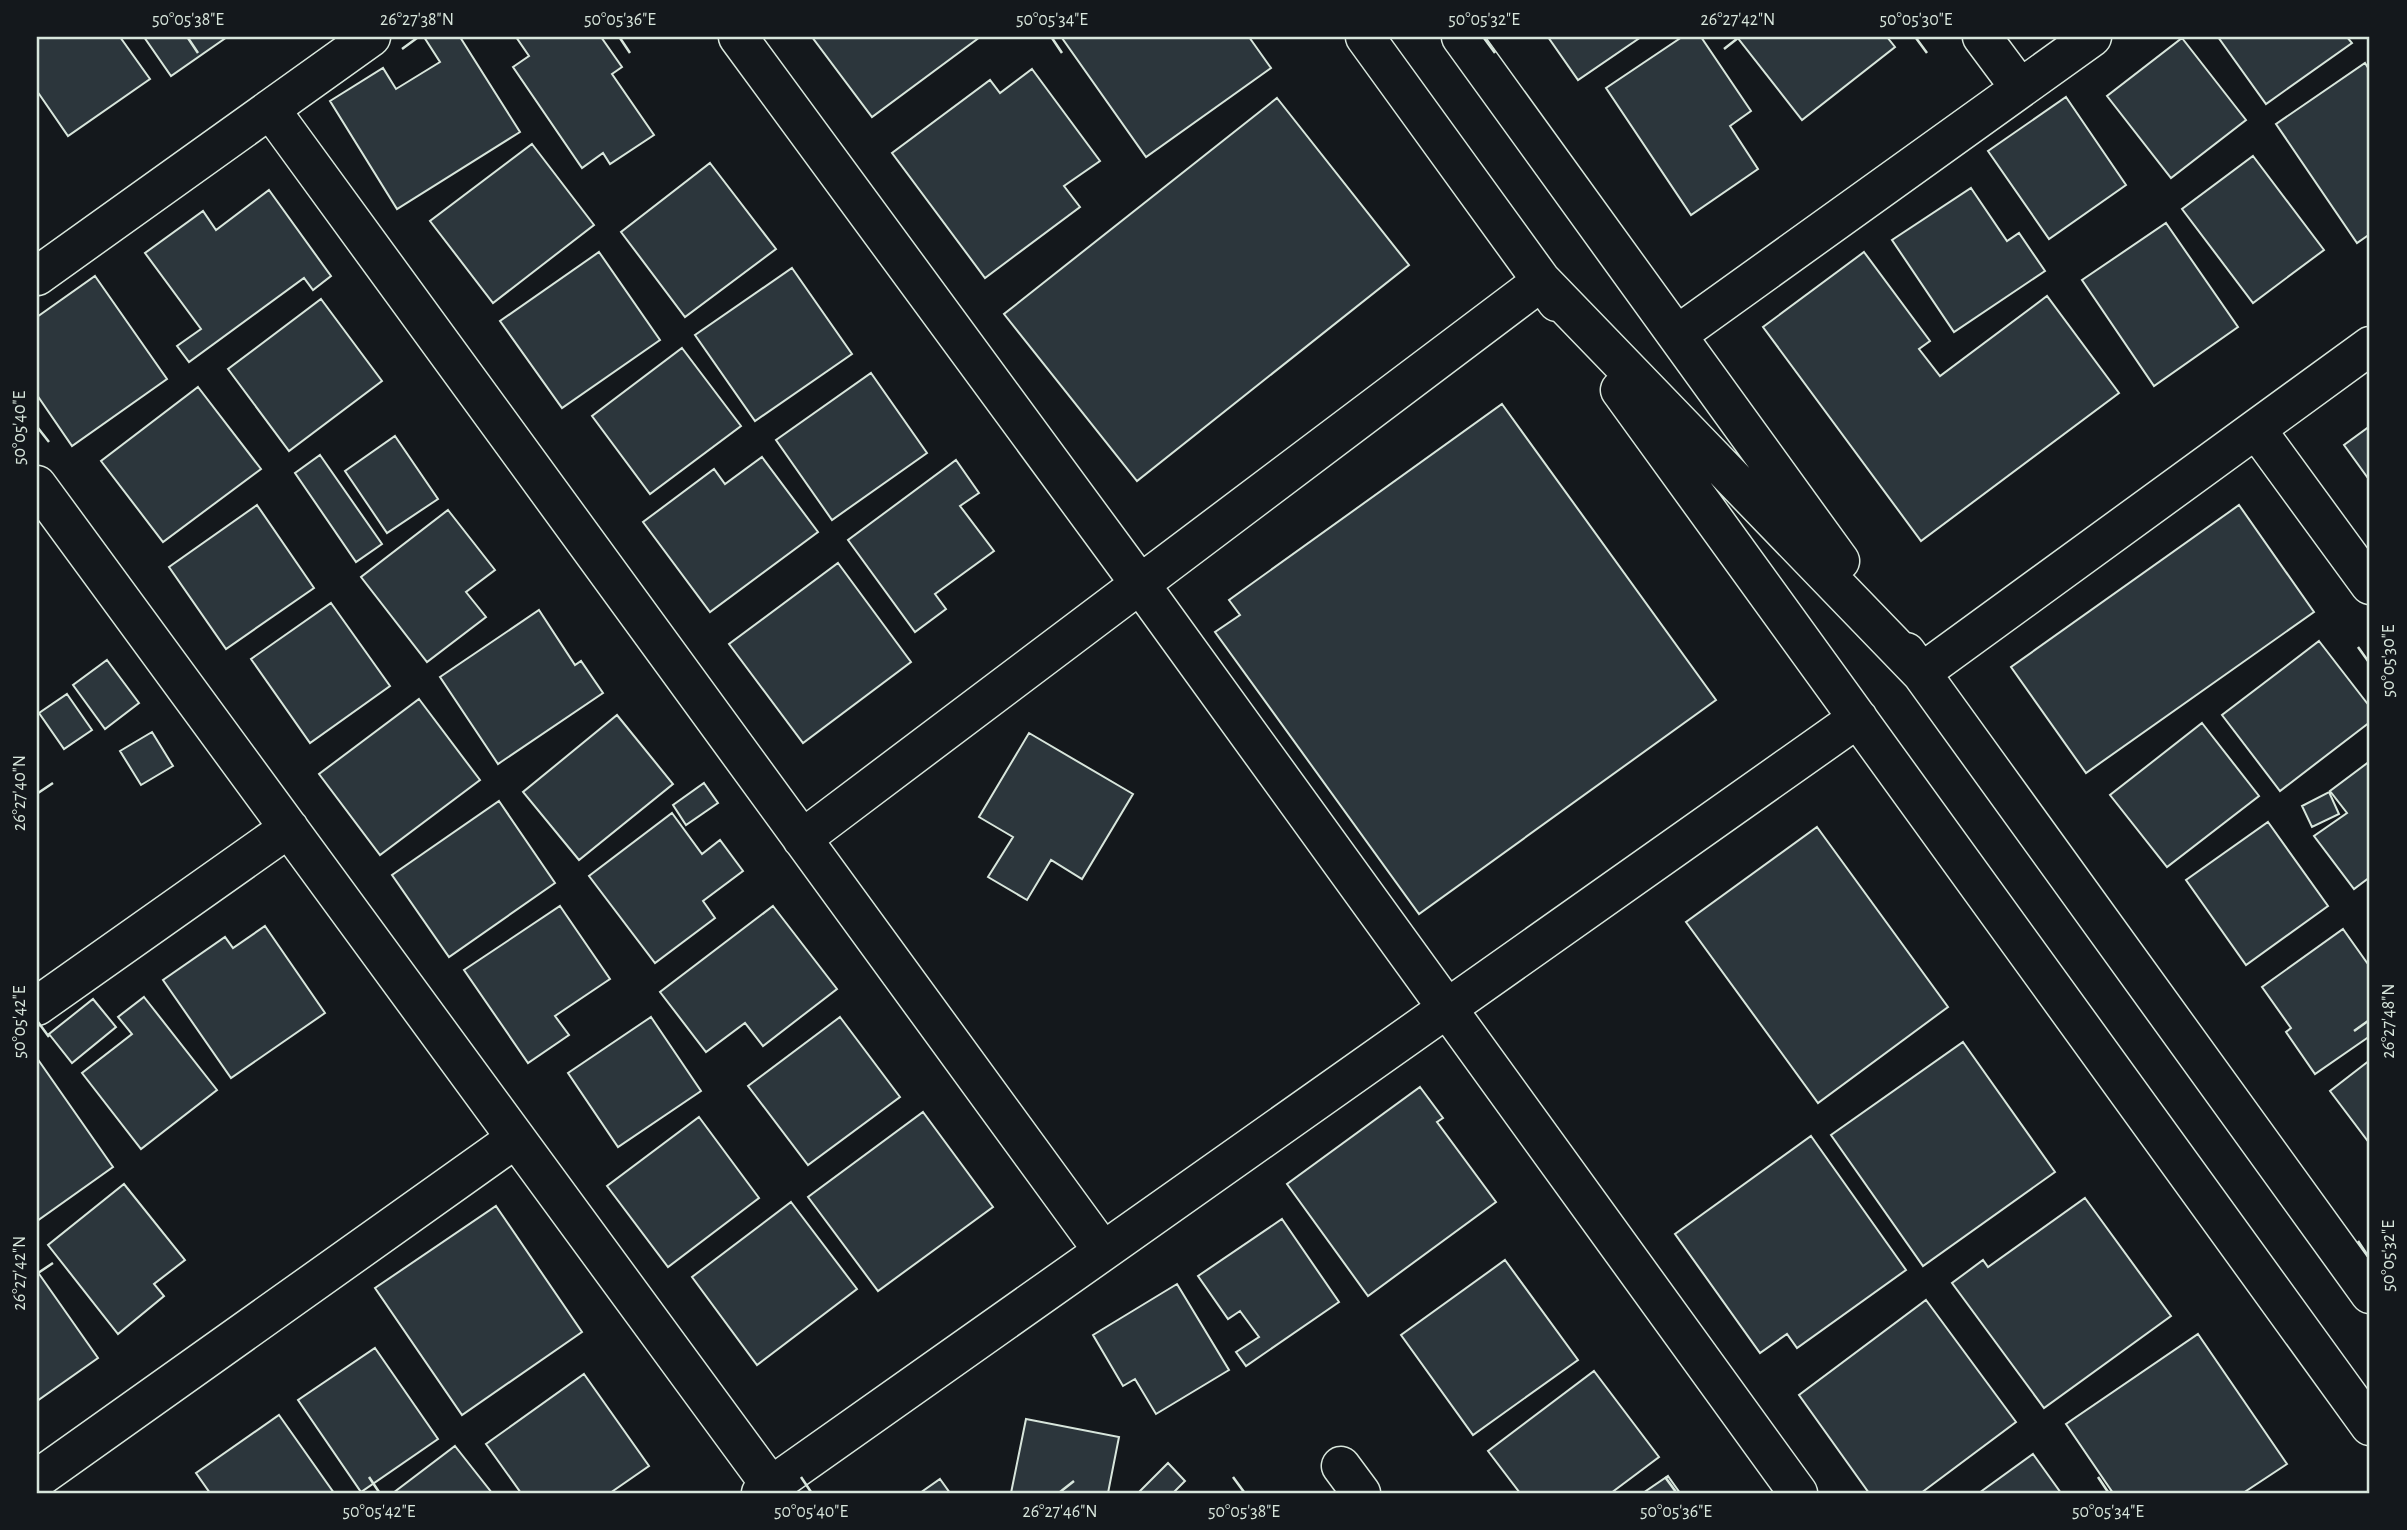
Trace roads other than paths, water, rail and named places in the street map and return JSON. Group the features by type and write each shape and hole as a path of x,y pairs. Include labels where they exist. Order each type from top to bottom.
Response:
{"street":[{"path":"37,276 371,37"},
{"path":"738,37 1140,584 1798,1493"},
{"path":"1365,37 2370,1426"},
{"path":"1461,37 2370,1294"},
{"path":"1982,37 2020,88"},
{"path":"1677,335 2092,37"},
{"path":"270,109 1103,1251"},
{"path":"802,838 1542,281"},
{"path":"1542,281 1921,673"},
{"path":"1921,673 2370,346"},
{"path":"2256,429 2370,585"},
{"path":"37,485 515,1139 766,1490 1858,718"},
{"path":"37,1006 289,828"},
{"path":"37,1479 515,1139"}]}
